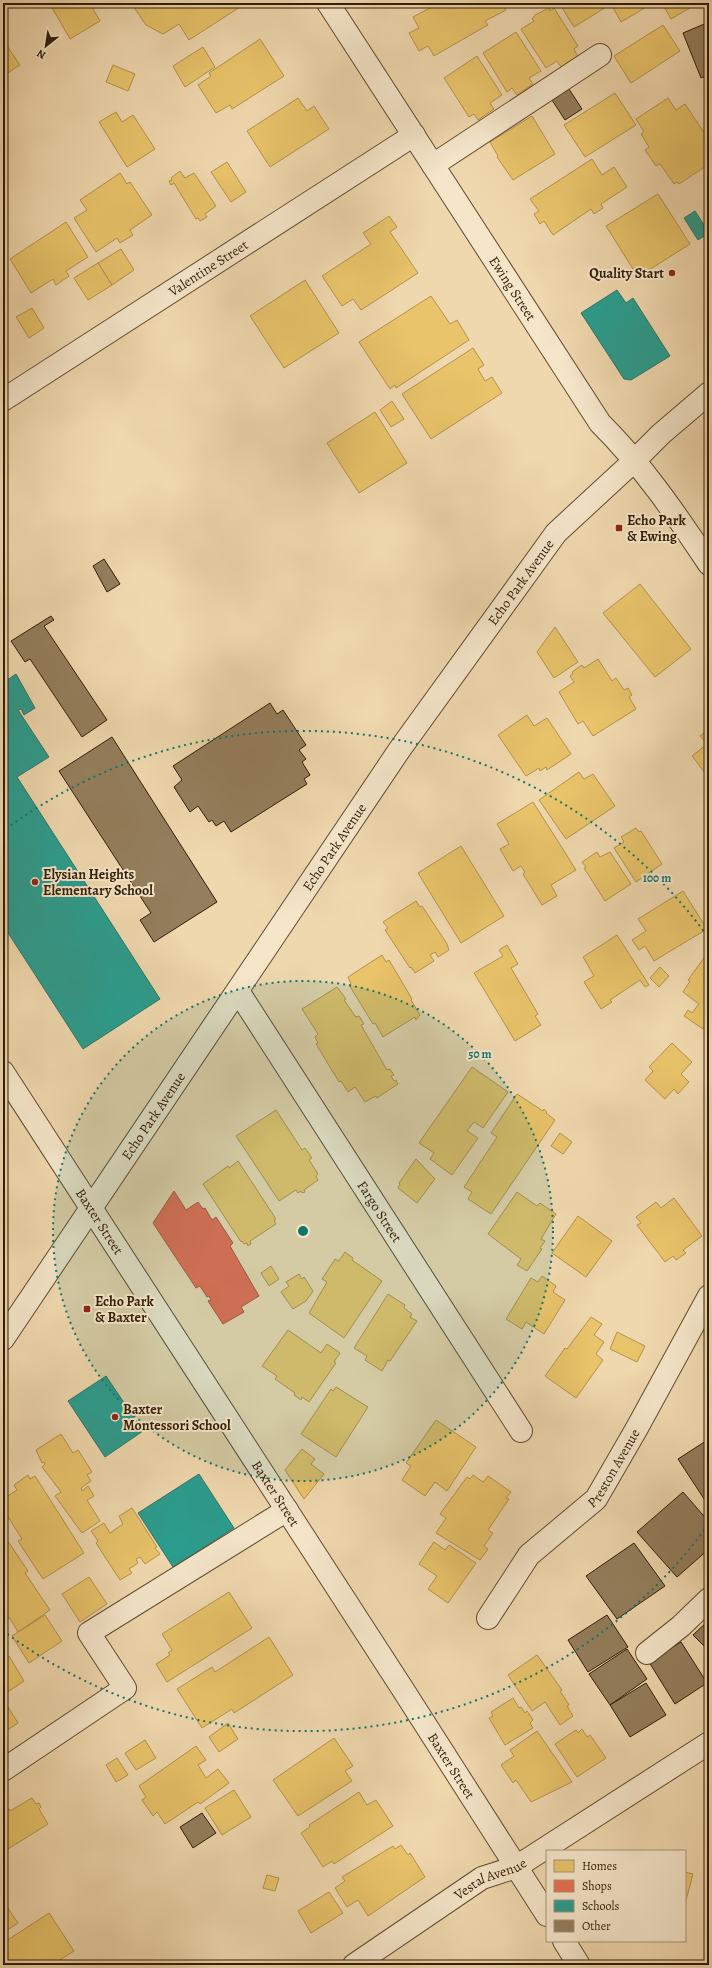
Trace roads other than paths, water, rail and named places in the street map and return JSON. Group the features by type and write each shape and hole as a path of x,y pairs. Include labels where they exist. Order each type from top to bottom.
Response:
{"street":[{"name":"Ewing Street","path":"328,3 600,423 635,460 668,501 709,564"},
{"path":"433,165 600,55"},
{"name":"Valentine Street","path":"3,400 414,136"},
{"name":"Echo Park Avenue","path":"3,1339 400,749 556,533 661,434 709,393"},
{"name":"Fargo Street","path":"238,991 521,1431"},
{"name":"Baxter Street","path":"3,1072 546,1913"},
{"name":"Preston Avenue","path":"488,1618 529,1554 596,1499 637,1428 709,1296"},
{"path":"3,1770 125,1688 89,1634 287,1510"},
{"path":"647,1653 681,1626 709,1599"},
{"name":"Vestal Avenue","path":"354,1965 482,1878 516,1867 709,1743"},
{"path":"565,1942 579,1965"}],"place":[{"name":"Quality Start","path":"672,273"},
{"name":"Echo Park & Ewing","path":"619,528"},
{"name":"Elysian Heights Elementary School","path":"35,882"},
{"name":"Echo Park & Baxter","path":"87,1309"},
{"name":"Baxter Montessori School","path":"115,1417"}]}
